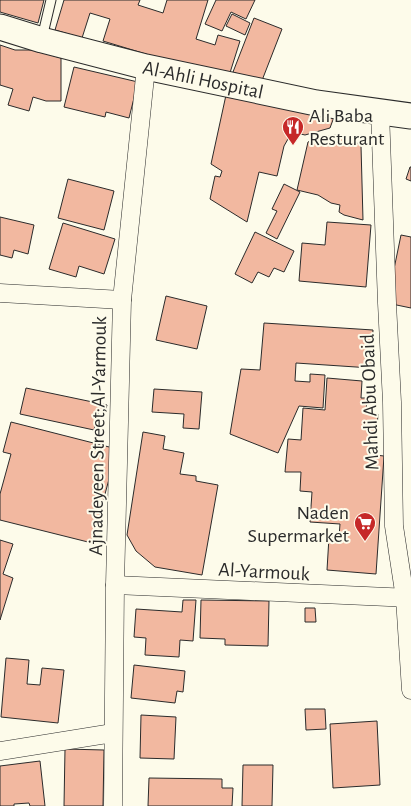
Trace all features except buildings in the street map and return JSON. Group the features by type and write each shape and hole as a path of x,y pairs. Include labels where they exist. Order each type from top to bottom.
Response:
{"street":[{"name":"Al-Ahli Hospital","path":"0,27 146,67 316,103 411,116"},
{"name":"Ajnadeyeen Street;Al-Yarmouk","path":"113,806 115,585 122,300 146,67"},
{"name":"Mahdi Abu Obaid","path":"380,112 386,303 392,402 394,526 408,598 411,690"},
{"path":"0,293 122,300"},
{"name":"Al-Yarmouk","path":"115,585 408,598"},
{"path":"0,752 113,733"}],"lane":[{"path":"42,40 51,0"}],"place":[{"name":"Ali Baba Resturant","path":"293,146"},
{"name":"Naden Supermarket","path":"365,542"}]}
